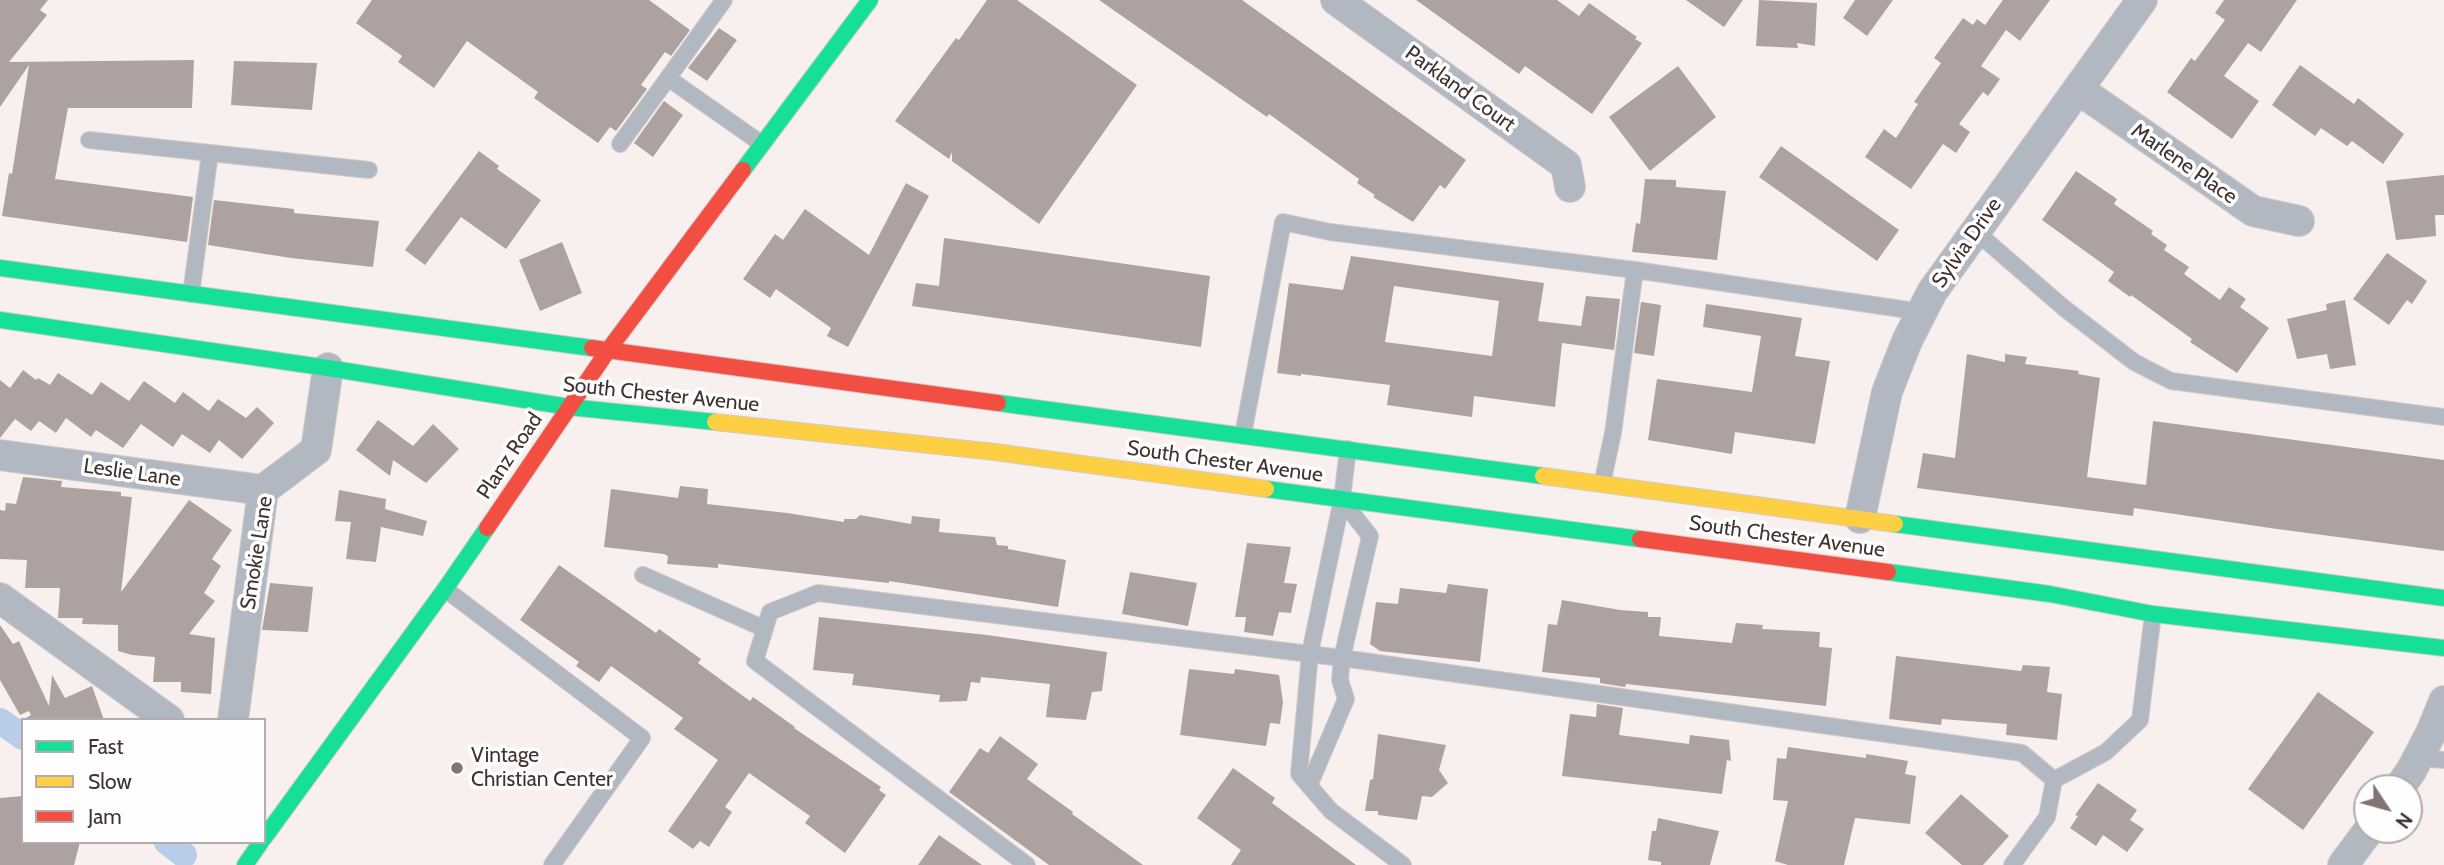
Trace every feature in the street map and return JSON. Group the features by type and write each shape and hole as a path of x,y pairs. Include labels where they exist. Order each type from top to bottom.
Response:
{"main road":[{"name":"Planz Road","path":"266,835 445,589 609,349 870,0"},
{"name":"South Chester Avenue","path":"0,268 2444,598"},
{"name":"South Chester Avenue","path":"0,320 328,368 569,407 995,452 2050,594 2153,614 2444,648"},
{"path":"244,865 260,844"}],"street":[{"name":"Parkland Court","path":"1336,0 1566,165 1570,187"},
{"name":"Sylvia Drive","path":"1860,519 1887,392 1907,341 1922,312 1975,231 2143,0"},
{"name":"Marlene Place","path":"2078,89 2253,211 2299,220"},
{"name":"Smokie Lane","path":"233,718 264,490 316,450 328,368"},
{"name":"Leslie Lane","path":"0,455 264,490"},
{"path":"0,598 166,718"},
{"path":"2414,774 2431,759 2431,733 2444,701"},
{"path":"2343,865 2359,844"}],"lane":[{"path":"621,144 724,0"},
{"path":"668,78 762,145"},
{"path":"89,140 369,170"},
{"path":"191,294 210,153"},
{"path":"1243,435 1283,222 1330,232 1635,270 1922,312"},
{"path":"1975,231 2064,308 2134,362 2171,381 2444,416"},
{"path":"1602,484 1613,433 1635,270"},
{"path":"1348,449 1342,499 1310,653 1299,774 1331,811 1403,865"},
{"path":"1309,786 1346,699 1340,680 1342,657 1370,536 1342,499"},
{"path":"643,575 765,629"},
{"path":"445,589 642,738 552,865"},
{"path":"1027,865 755,661 770,612 818,593 1342,657 2022,753 2054,780"},
{"path":"2054,780 2106,752 2140,720 2153,614"},
{"path":"2012,865 2047,817 2054,780"}],"building":[{"path":"0,0 48,0 40,10 47,15 9,62 194,60 192,108 68,108 55,179 193,197 187,242 2,216 9,173 12,174 29,65 0,107"},
{"path":"372,0 649,0 690,30 671,56 665,52 641,85 647,89 616,131 610,127 598,143 534,98 538,92 467,41 434,88 398,62 402,56 356,23"},
{"path":"987,0 1017,0 1137,85 1039,224 952,161 952,152 949,159 895,121"},
{"path":"1099,0 1242,0 1466,160 1445,189 1440,185 1413,222 1373,197 1375,195 1357,183 1359,179 1269,114 1267,117"},
{"path":"1416,0 1557,0 1579,16 1589,3 1642,43 1592,114 1525,66 1519,74"},
{"path":"1686,0 1743,0 1724,27"},
{"path":"1759,0 1817,3 1815,46 1797,43 1798,48 1756,46"},
{"path":"1855,0 1893,0 1867,36 1843,18"},
{"path":"2003,0 2050,0 2020,41 2006,30 1981,66 2000,79 1988,96 1983,92 1959,124 1970,132 1956,153 1943,144 1911,189 1865,157 1884,129 1896,138 1918,104 1914,102 1941,63 1934,58 1963,18 1973,25 1977,19 1985,25"},
{"path":"2224,0 2297,0 2261,52 2248,43 2224,76 2259,101 2232,139 2167,92 2191,58 2195,61 2225,20 2215,13"},
{"path":"719,28 737,40 707,81 688,68"},
{"path":"234,61 317,63 312,110 231,105"},
{"path":"2300,65 2354,104 2358,98 2404,134 2383,164 2352,141 2347,146 2321,128 2315,136 2272,105"},
{"path":"1678,66 1716,117 1650,171 1609,117"},
{"path":"664,101 683,115 653,157 634,143"},
{"path":"1781,146 1899,230 1877,261 1759,177"},
{"path":"479,151 499,166 497,169 541,200 506,249 461,217 425,265 405,250"},
{"path":"2076,171 2117,199 2114,204 2153,231 2151,234 2167,245 2164,250 2189,267 2184,274 2220,300 2229,287 2246,299 2240,307 2269,328 2237,373 2108,281 2114,272 2042,220"},
{"path":"2444,175 2444,215 2435,215 2436,236 2396,240 2386,181"},
{"path":"1645,179 1676,180 1676,187 1726,191 1717,260 1632,252 1636,223 1640,224"},
{"path":"906,183 929,196 848,347 827,336 831,328 776,289 770,298 743,279 775,234 783,240 805,209 869,255"},
{"path":"214,200 294,209 294,213 379,221 373,267 208,245"},
{"path":"944,238 1210,276 1201,347 912,306 916,283 939,286"},
{"path":"562,242 582,293 540,311 519,260"},
{"path":"2387,253 2427,281 2412,304 2407,300 2389,325 2353,299"},
{"path":"1351,256 1544,283 1538,321 1581,326 1586,296 1620,299 1614,350 1562,343 1555,407 1474,396 1472,417 1387,405 1390,385 1277,373 1289,283 1343,290","holes":["1394,286 1499,301 1492,356 1385,342"]},
{"path":"2345,300 2356,365 2330,369 2327,354 2297,359 2287,319 2327,310 2326,304"},
{"path":"1641,302 1661,305 1654,356 1634,353"},
{"path":"1706,304 1802,318 1795,356 1830,361 1815,444 1735,432 1732,454 1648,440 1657,379 1752,392 1761,336 1703,327"},
{"path":"1967,354 2005,362 2005,354 2027,357 2025,364 2079,371 2078,374 2100,378 2087,477 2146,485 2153,421 2444,460 2444,551 2134,508 2133,516 1917,488 1923,453 1955,458"},
{"path":"23,370 36,380 38,378 50,385 58,373 92,395 101,382 129,401 144,381 175,403 183,392 209,411 218,399 246,418 257,407 274,423 242,459 219,440 210,453 182,434 173,447 141,424 123,448 96,430 91,437 66,418 56,433 39,421 31,431 15,419 0,438 0,380 10,388"},
{"path":"378,420 413,446 433,424 459,449 426,483 393,460 390,476 356,450"},
{"path":"23,477 62,481 61,487 121,492 121,496 132,497 121,592 189,500 232,530 212,559 221,566 204,593 215,601 189,634 215,638 211,694 181,692 181,682 153,682 155,657 118,651 118,625 82,624 83,618 58,618 60,588 25,588 27,560 0,559 0,510 5,511 6,503 16,504"},
{"path":"680,486 708,489 707,504 844,522 844,519 856,519 860,515 911,524 912,516 940,519 939,532 995,537 997,545 1008,546 1008,549 1066,560 1058,607 889,581 718,564 718,568 667,564 668,556 664,554 604,547 611,489 678,498"},
{"path":"339,490 386,499 385,509 427,521 423,536 381,527 376,562 346,559 351,522 335,521"},
{"path":"1247,543 1291,547 1284,583 1297,584 1291,613 1279,612 1273,636 1244,632 1246,617 1235,617"},
{"path":"559,565 656,633 659,629 701,659 698,663 750,701 753,697 881,787 879,790 886,795 845,853 805,823 810,816 749,773 725,807 732,812 709,847 700,841 693,849 668,831 718,760 674,729 683,718 611,666 599,682 576,666 579,662 520,620"},
{"path":"1130,572 1197,583 1188,626 1122,614"},
{"path":"270,583 313,587 308,632 262,630"},
{"path":"1448,584 1488,589 1480,662 1380,651 1370,644 1376,602 1398,604 1400,588 1446,593"},
{"path":"1562,600 1648,612 1648,617 1661,617 1659,636 1732,643 1736,623 1763,625 1762,629 1820,632 1819,647 1832,648 1826,706 1626,684 1625,687 1600,683 1600,678 1542,672 1548,624 1557,625"},
{"path":"819,617 987,635 1107,652 1102,691 1092,692 1086,720 1046,717 1050,684 981,677 980,683 971,682 967,701 939,702 940,695 852,685 854,674 813,670"},
{"path":"0,625 13,644 19,641 49,706 52,675 65,698 92,686 103,718 26,718 31,715 29,711 20,715 0,680"},
{"path":"1896,656 2021,671 2023,665 2050,667 2047,692 2062,694 2057,740 2006,735 2007,724 1942,719 1941,725 1889,719"},
{"path":"1189,669 1234,674 1235,669 1279,675 1283,702 1280,724 1270,723 1266,746 1180,735"},
{"path":"2318,692 2374,732 2303,830 2248,789"},
{"path":"1597,704 1623,708 1619,735 1689,744 1690,735 1729,740 1731,761 1727,760 1722,794 1562,776 1570,714 1596,717"},
{"path":"1378,734 1446,745 1439,770 1448,783 1432,797 1422,796 1417,820 1378,815 1378,811 1365,811 1370,780 1373,779"},
{"path":"1000,736 1038,764 1027,779 1143,865 1049,865 949,792 980,748 988,753"},
{"path":"1788,747 1908,761 1905,774 1916,776 1910,824 1855,818 1844,865 1788,865 1775,861 1788,801 1773,800 1777,758 1786,759"},
{"path":"1233,768 1275,798 1272,803 1356,865 1231,865 1241,850 1197,818"},
{"path":"2098,783 2137,810 2130,820 2144,829 2127,852 2103,835 2096,846 2070,828 2078,816 2075,815"},
{"path":"1961,794 2009,836 1983,865 1962,865 1925,833"},
{"path":"21,796 21,844 79,844 74,865 0,865 0,798"},
{"path":"1658,818 1719,831 1710,865 1661,865 1661,862 1648,860 1652,831 1656,831"},
{"path":"939,835 982,865 918,865"}],"waterway":[{"path":"0,721 21,736"},
{"path":"170,844 184,855"}],"traffic: fast":[{"path":"743,170 870,0"},
{"path":"0,268 592,348"},
{"path":"0,320 328,368 569,407 715,422"},
{"path":"998,403 1543,476"},
{"path":"1266,489 1640,539"},
{"path":"1895,524 2444,598"},
{"path":"266,835 487,528"},
{"path":"1888,572 2050,594 2153,614 2444,648"},
{"path":"245,865 260,844"}],"traffic: slow":[{"path":"715,422 995,452 1266,489"},
{"path":"1543,476 1895,524"}],"traffic: jam":[{"path":"487,528 609,349 743,170"},
{"path":"592,348 998,403"},
{"path":"1640,539 1888,572"}],"place":[{"name":"Vintage Christian Center","path":"457,768"}]}
